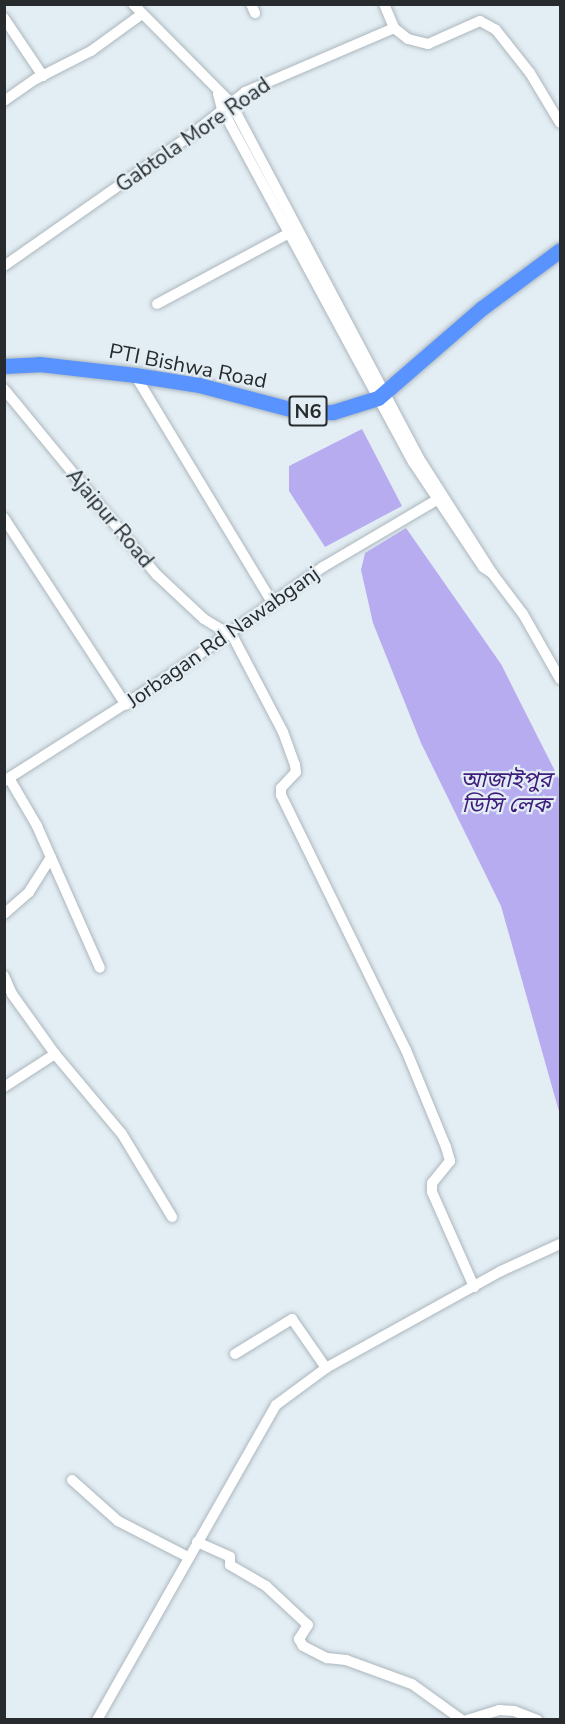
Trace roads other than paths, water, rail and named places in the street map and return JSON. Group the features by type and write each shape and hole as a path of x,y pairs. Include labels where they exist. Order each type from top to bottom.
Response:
{"highway":[{"name":"PTI Bishwa Road","path":"4,366 39,364 135,375 198,385 297,411 333,412 381,395 482,308 561,250"}],"street":[{"path":"133,4 218,94 226,106 439,499 483,567 492,573 523,614 561,679"},
{"path":"384,4 394,28 408,39 428,44 480,21 496,30 530,74 561,123"},
{"path":"4,100 43,76 92,51 142,14"},
{"path":"4,18 43,76"},
{"name":"Gabtola More Road","path":"4,266 191,135 226,106 270,78 365,43 394,28"},
{"path":"157,304 294,231"},
{"path":"135,375 272,602"},
{"name":"Ajaipur Road","path":"4,389 157,575 204,619 230,634"},
{"name":"Jorbagan Rd Nawabganj","path":"7,780 126,705 323,567 439,499"},
{"path":"4,518 126,705"},
{"path":"230,634 284,732 295,765 296,772 281,788 281,795 406,1050 446,1147 450,1161 432,1183 432,1191 474,1287"},
{"path":"7,780 51,856 100,968"},
{"path":"4,914 29,892 51,856"},
{"path":"4,976 12,994 55,1054 122,1134 172,1217"},
{"path":"4,1087 55,1054"},
{"path":"97,1719 266,1418 290,1392 326,1368 474,1287 561,1244"},
{"path":"235,1354 292,1319 326,1368"},
{"path":"72,1480 118,1521 188,1557"},
{"path":"197,1542 230,1557 230,1565 266,1586 308,1625 298,1639 303,1646 327,1658 346,1660 412,1683 462,1719"},
{"path":"467,1719 500,1710 514,1711 537,1719"}],"water":[{"path":"362,429 402,506 325,547 289,491 289,466"},
{"name":"আজাইপুর ডিসি লেক","path":"406,528 501,664 560,781 560,1115 501,906 421,743 373,623 361,570 365,553"}]}
